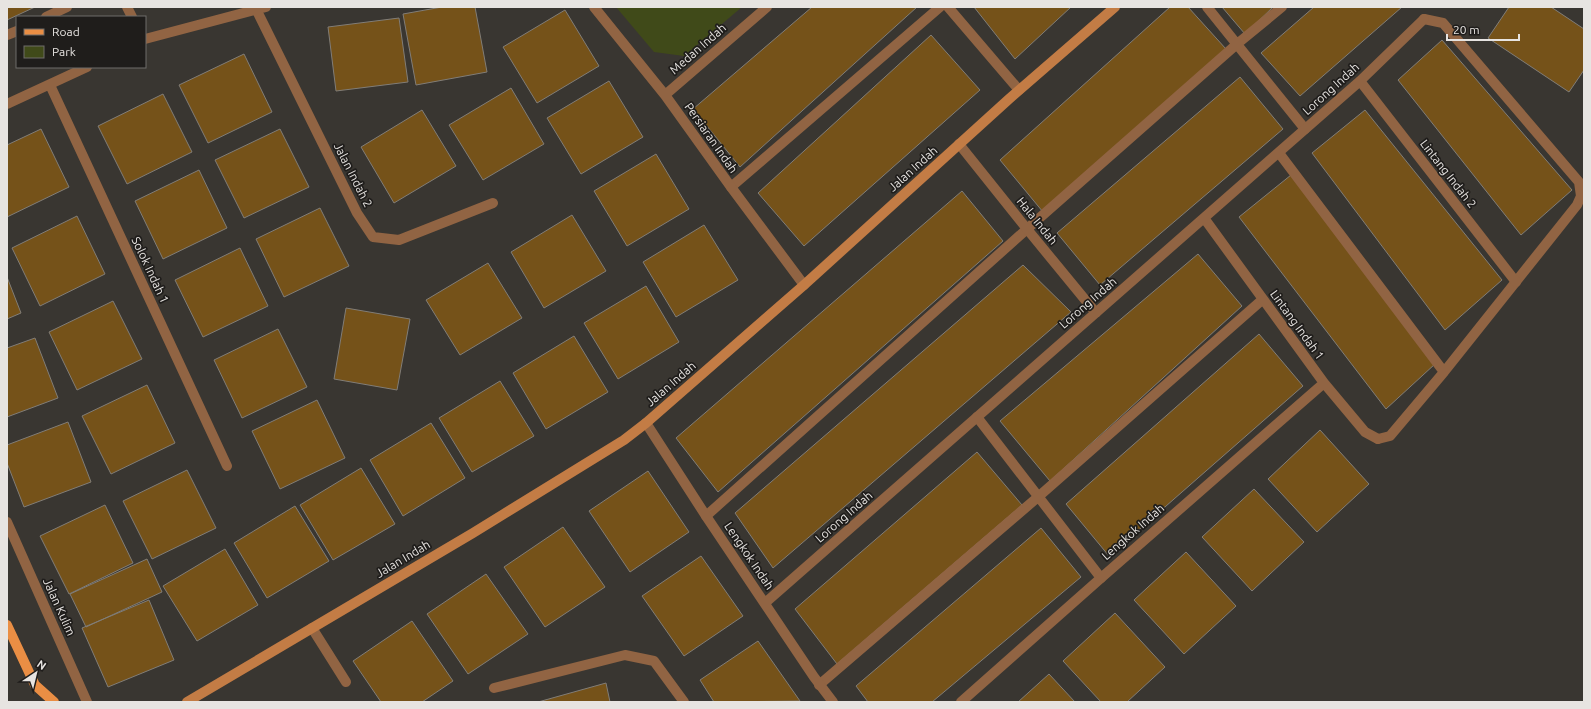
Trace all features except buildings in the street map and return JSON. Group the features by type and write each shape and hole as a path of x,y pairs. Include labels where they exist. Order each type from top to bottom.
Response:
{"main road":[{"path":"7,625 35,685 54,702"}],"street":[{"path":"48,16 67,7"},
{"path":"127,7 132,16"},
{"name":"Persiaran Indah","path":"594,7 665,95 730,187 804,285"},
{"name":"Medan Indah","path":"665,95 767,7"},
{"path":"730,187 940,7"},
{"path":"948,7 1019,90"},
{"name":"Jalan Indah","path":"187,702 473,533 611,448 646,423 804,285 1019,90 1115,7"},
{"path":"1207,7 1305,129"},
{"path":"706,516 1027,229 1237,44 1282,7"},
{"path":"146,39 261,8"},
{"name":"Jalan Indah 2","path":"261,8 357,213 373,237 399,240 493,202"},
{"name":"Lorong Indah","path":"765,603 1360,81 1424,19 1443,23 1579,182 1581,196 1577,205 1516,282"},
{"path":"7,104 85,68"},
{"name":"Lintang Indah 2","path":"1360,81 1516,282"},
{"name":"Solok Indah 1","path":"50,85 227,466"},
{"name":"Hala Indah","path":"959,144 1096,313"},
{"path":"1278,153 1444,372 1516,282"},
{"name":"Lintang Indah 1","path":"1204,218 1262,300 1324,383 1365,432 1378,440 1390,436 1444,372"},
{"path":"819,684 1038,497 1262,300"},
{"name":"Lengkok Indah","path":"961,702 1324,383"},
{"path":"977,417 1101,578"},
{"name":"Lengkok Indah","path":"646,423 706,516 819,684 833,702"},
{"name":"Jalan Kulim","path":"7,522 87,702"},
{"path":"312,628 346,682"},
{"path":"494,688 625,654 654,661 684,702"}],"green space":[{"path":"616,7 742,7 684,56 654,52"}]}
